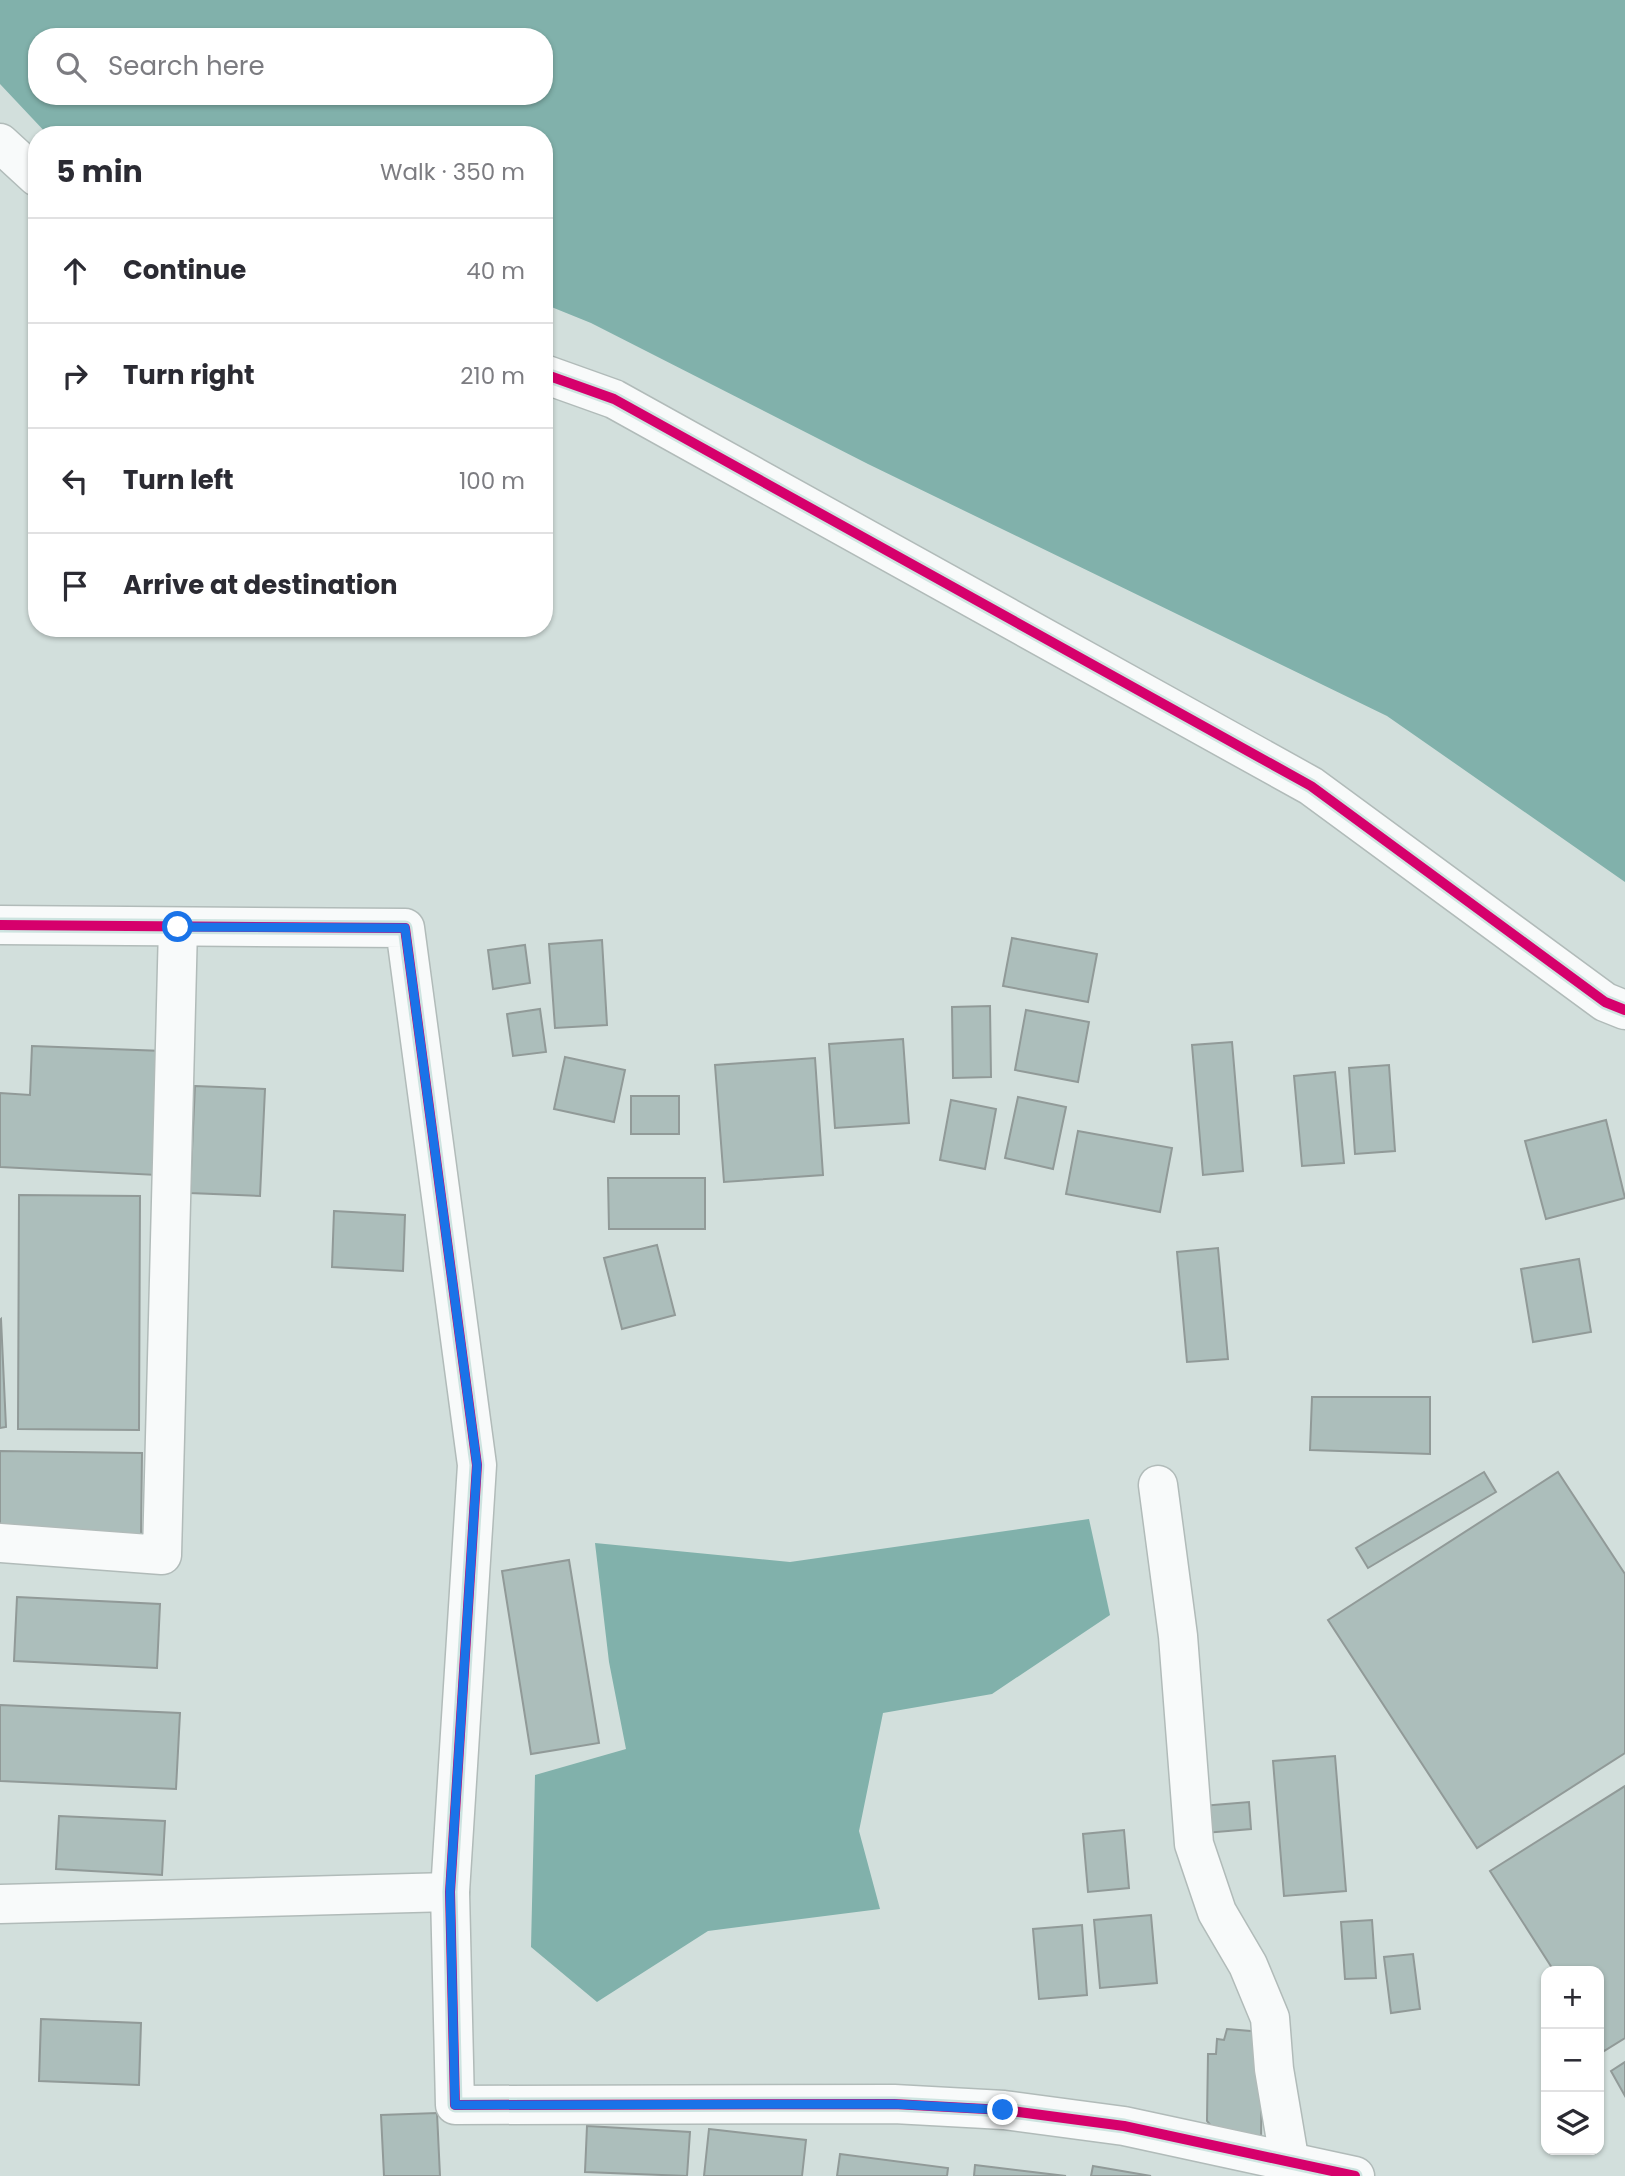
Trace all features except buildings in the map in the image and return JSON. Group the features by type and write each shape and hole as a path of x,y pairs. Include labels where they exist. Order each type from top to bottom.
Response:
{"street":[{"path":"0,144 28,169"},
{"path":"553,377 614,399 1311,786 1605,1002 1625,1010"},
{"path":"0,925 405,928 477,1465 450,1892 455,2105 894,2104 1003,2110 1124,2126 1355,2176"},
{"path":"0,1543 162,1555 178,927"},
{"path":"1158,1486 1178,1636 1194,1844 1217,1912 1248,1965 1270,2018 1290,2164"},
{"path":"0,1905 450,1892"}],"water":[{"path":"0,0 1625,0 1625,882 1387,716 868,464 591,323 553,308 553,126 40,126 0,84"},
{"path":"1089,1519 1110,1615 992,1694 883,1713 859,1831 880,1909 708,1931 597,2002 531,1947 535,1775 626,1749 609,1662 595,1543 790,1562"}],"cycle path":[{"path":"553,377 614,399 1311,786 1605,1002 1625,1010"},
{"path":"0,925 405,928 477,1465 450,1892 455,2105 894,2104 1004,2110 1124,2126 1355,2176"}],"route":[{"path":"178,927 405,928 477,1465 450,1892 455,2105 894,2104 1003,2110"}]}
